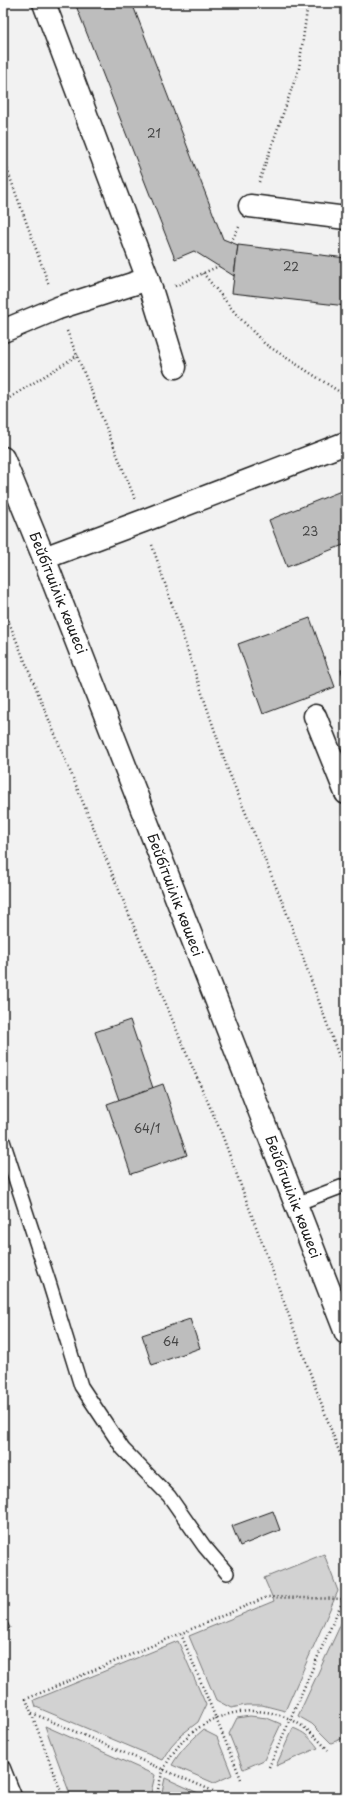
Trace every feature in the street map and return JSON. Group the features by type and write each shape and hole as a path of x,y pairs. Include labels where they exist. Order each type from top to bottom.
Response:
{"street":[{"path":"44,3 151,287 174,367"},
{"path":"250,206 346,218"},
{"path":"3,331 58,308 151,287"},
{"path":"44,558 346,443"},
{"name":"Бейбітшілік көшесі","path":"3,458 44,558 346,1333"},
{"path":"315,716 346,793"}],"lane":[{"path":"3,1141 81,1386 123,1449 169,1496 204,1546 227,1573"},
{"path":"296,1204 346,1185"},
{"path":"3,1767 13,1797"}],"path":[{"path":"250,206 300,68 308,3"},
{"path":"3,158 58,308 144,521 228,770 286,912 346,1076"},
{"path":"151,287 203,273 218,266"},
{"path":"203,273 236,314 265,344 346,396"},
{"path":"3,402 78,355"},
{"path":"3,608 184,1048 221,1132 346,1470"},
{"path":"268,1767 346,1593"},
{"path":"63,1797 26,1699 267,1597 343,1599"},
{"path":"181,1634 241,1779"},
{"path":"157,1797 163,1770 172,1754 184,1739 199,1727 216,1718 234,1712 253,1711 272,1713 290,1719 308,1731 328,1750"},
{"path":"31,1712 213,1791"},
{"path":"344,1790 345,1797"}],"shaded area":[{"path":"324,1554 338,1591 285,1711 262,1705 246,1705 231,1708 216,1700 189,1636 274,1601 264,1578"},
{"path":"346,1613 346,1737 331,1743 312,1724 298,1716"},
{"path":"178,1641 206,1705 198,1722 181,1735 171,1746 162,1760 36,1707 34,1700"},
{"path":"250,1716 267,1718 281,1724 264,1760 243,1769 229,1734 237,1718"},
{"path":"45,1726 155,1775 150,1797 71,1797"},
{"path":"293,1728 301,1731 313,1741 318,1748 276,1766"},
{"path":"203,1730 217,1737 232,1775 214,1783 172,1765 178,1755"},
{"path":"165,1778 207,1797 161,1797"}],"building":[{"path":"75,3 132,3 223,239 238,245 234,276 194,251 175,259"},
{"path":"238,245 346,258 346,306 232,293"},
{"path":"346,489 346,544 287,567 269,520"},
{"path":"310,618 335,687 263,714 238,644"},
{"path":"346,669 346,685 341,670"},
{"path":"130,1020 153,1088 119,1100 95,1032"},
{"path":"163,1084 187,1155 131,1174 107,1104"},
{"path":"190,1319 200,1348 152,1365 142,1335"},
{"path":"273,1511 280,1530 240,1546 232,1526"},
{"path":"3,1613 10,1628 3,1631"}]}
